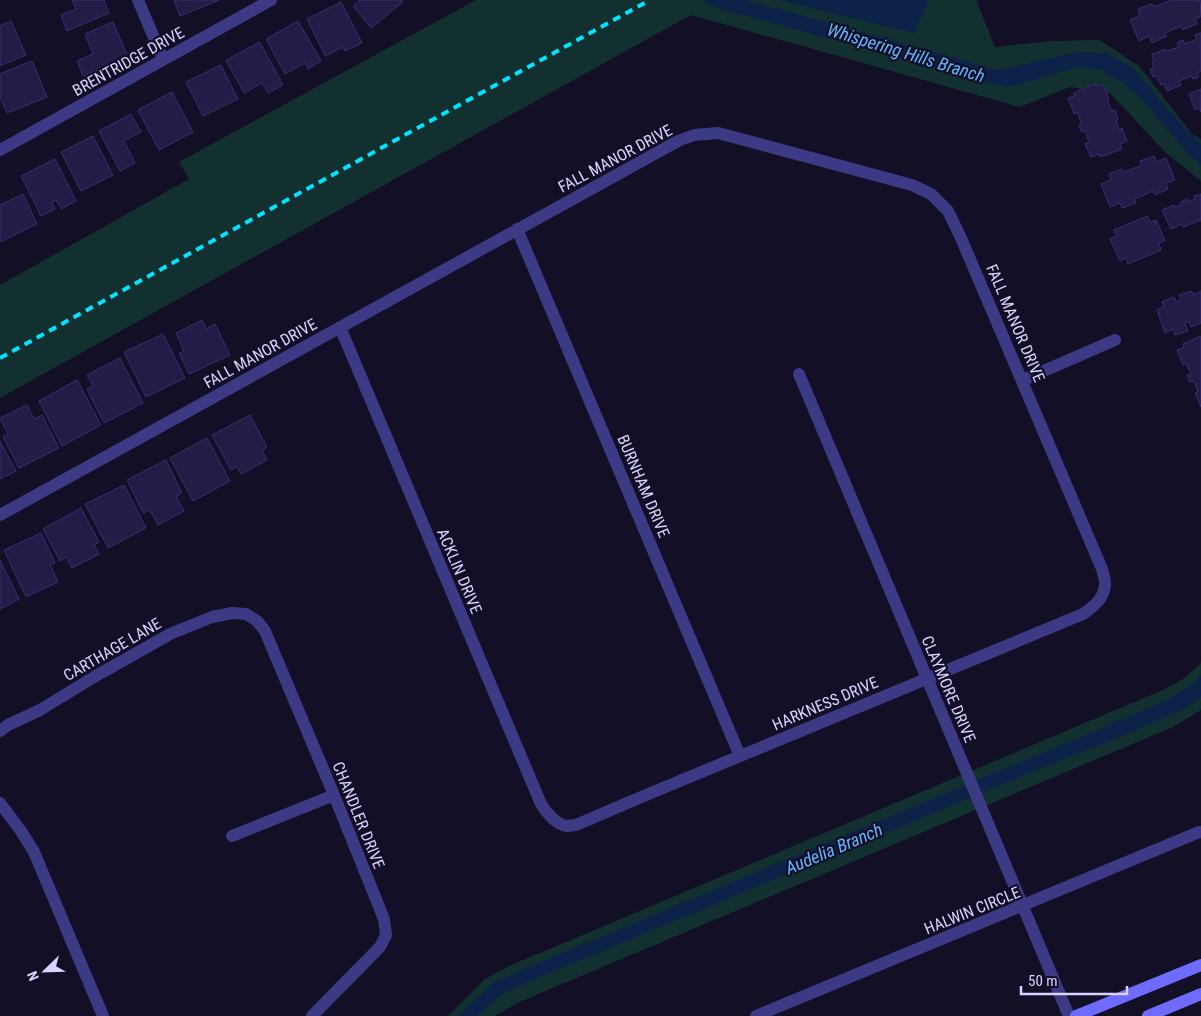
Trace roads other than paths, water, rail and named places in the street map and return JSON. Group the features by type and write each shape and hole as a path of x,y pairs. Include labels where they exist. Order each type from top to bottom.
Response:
{"main road":[{"path":"1076,1016 1201,965"},
{"path":"1148,1016 1201,994"}],"street":[{"path":"138,0 163,59"},
{"name":"BRENTRIDGE DRIVE","path":"0,150 271,0"},
{"name":"FALL MANOR DRIVE","path":"0,516 678,141 694,135 718,133 912,185 931,194 948,211 1023,380 1102,569 1105,585 1101,599"},
{"name":"BURNHAM DRIVE","path":"517,229 740,756"},
{"name":"ACKLIN DRIVE","path":"340,327 541,804 548,814 558,822"},
{"path":"1023,380 1115,340"},
{"name":"CLAYMORE DRIVE","path":"799,374 1069,1016"},
{"name":"HARKNESS DRIVE","path":"558,822 567,826 576,825 1083,614 1093,608 1101,599"},
{"name":"CARTHAGE LANE","path":"0,731 8,725 40,710 170,634 212,616 232,613 246,614"},
{"name":"CHANDLER DRIVE","path":"246,614 257,621 265,631 384,919 386,935 380,947 312,1016"},
{"path":"232,836 334,795"},
{"path":"0,803 34,852 103,1016"},
{"name":"HALWIN CIRCLE","path":"756,1016 1199,832"}],"water":[{"name":"Whispering Hills Branch","path":"704,0 747,0 754,4 757,3 994,69 1003,69 1078,52 1106,53 1133,68 1186,130 1201,144 1201,165 1188,154 1139,96 1122,82 1101,70 1078,67 1009,87 732,12 706,4"},
{"path":"779,0 929,0 914,33"},
{"name":"Audelia Branch","path":"1201,675 1201,697 1182,710 507,991 477,1016 458,1016 495,982 1169,699 1193,684"}],"railway":[{"path":"0,358 650,0"}]}
